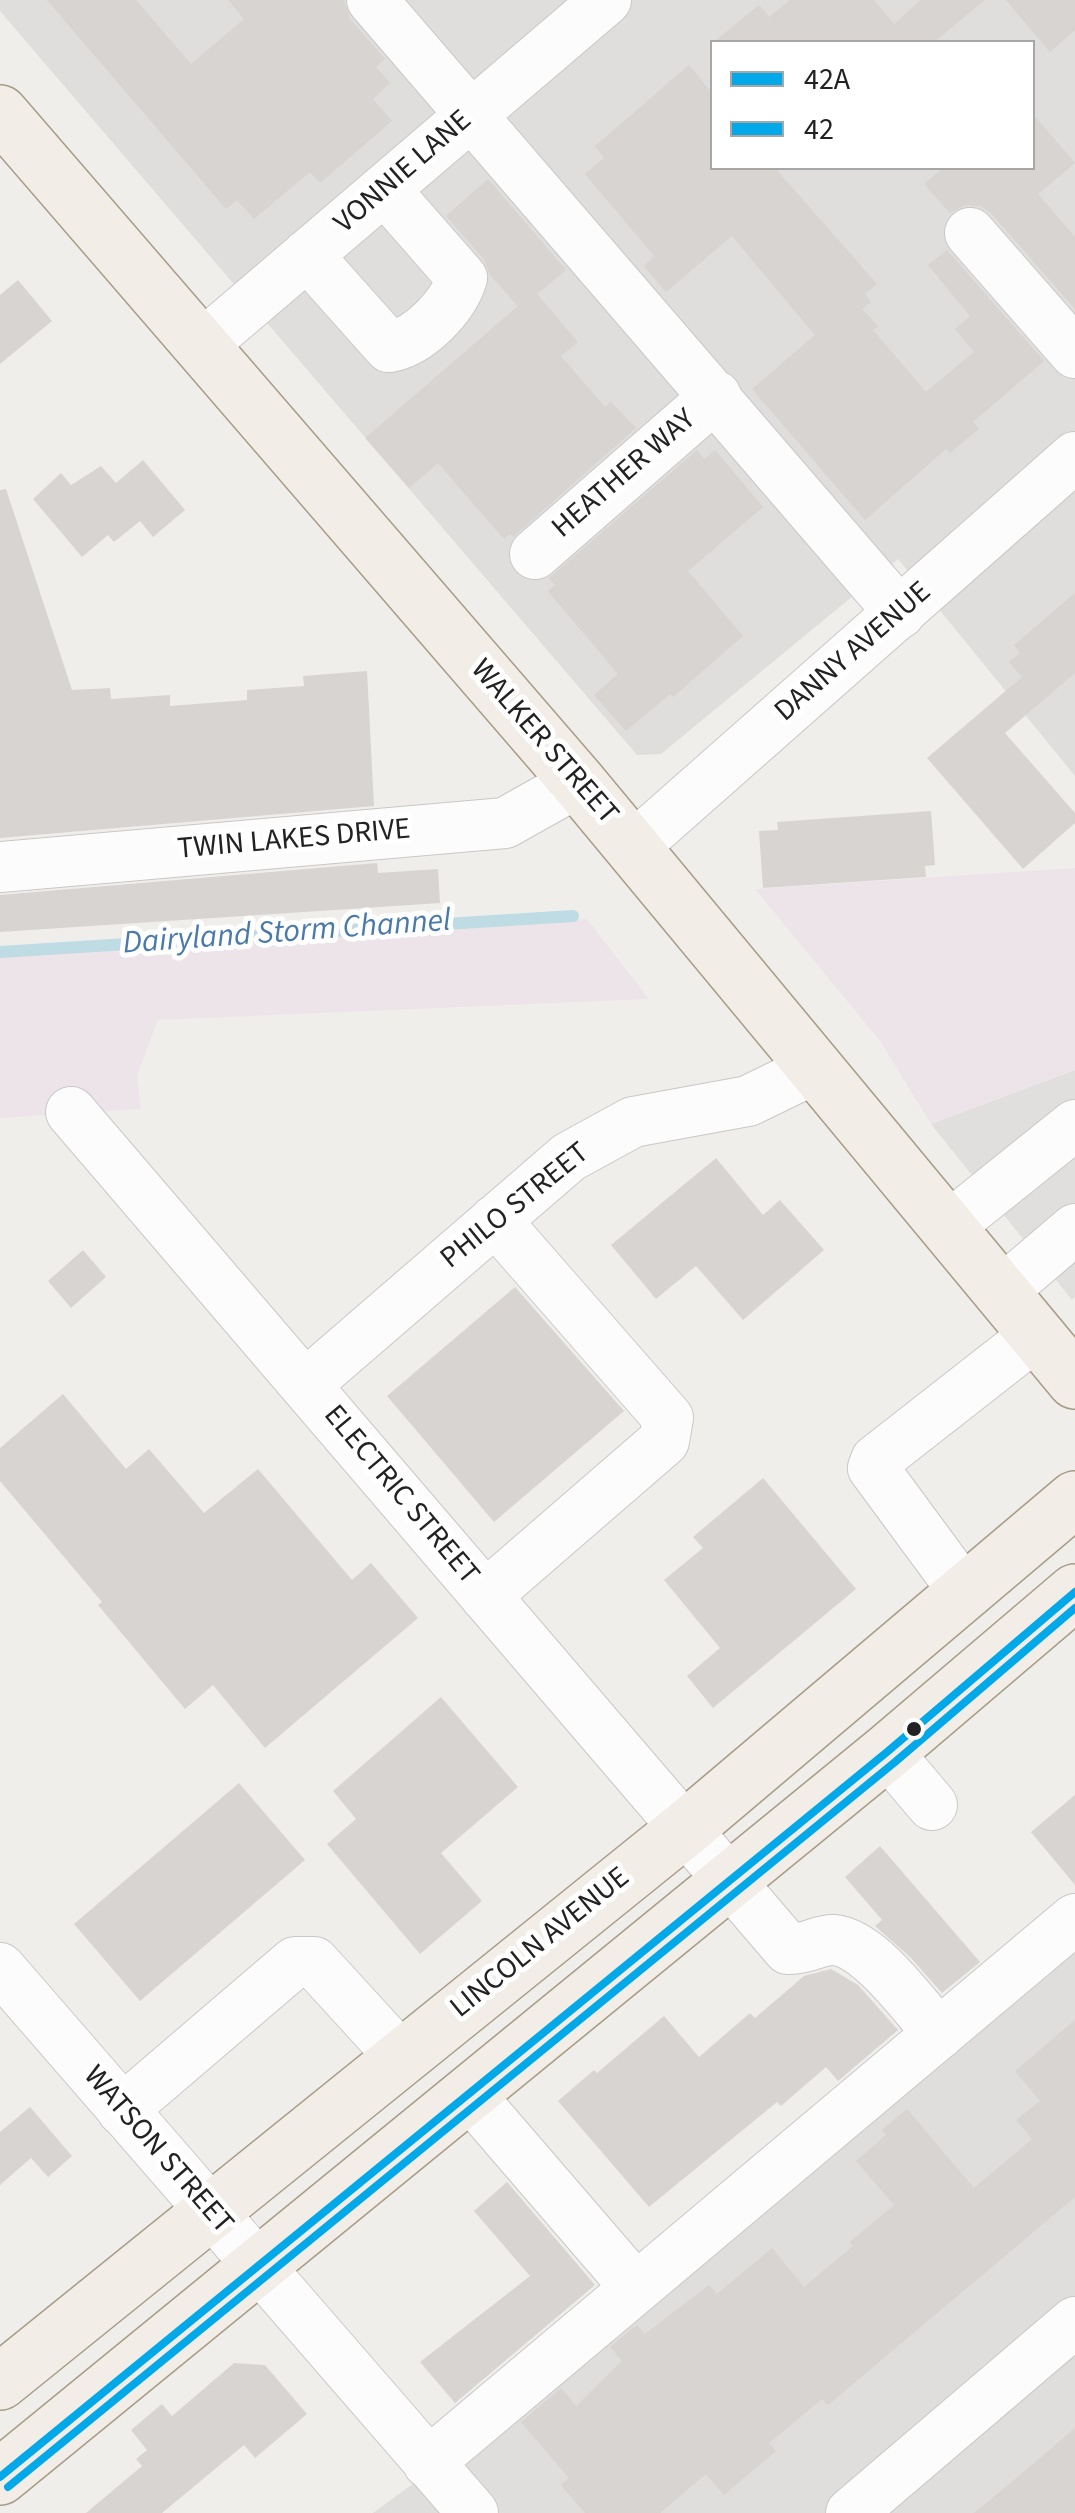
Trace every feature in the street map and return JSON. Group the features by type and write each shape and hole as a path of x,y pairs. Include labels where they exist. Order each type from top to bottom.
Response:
{"main road":[{"name":"WALKER STREET","path":"0,113 578,782 1075,1382"},
{"name":"LINCOLN AVENUE","path":"0,2382 684,1828 1075,1500"},
{"path":"0,2476 888,1752 1075,1592"}],"street":[{"path":"372,0 900,612"},
{"name":"VONNIE LANE","path":"201,346 606,0"},
{"path":"308,255 389,347 405,344 456,298 462,278 384,190"},
{"path":"970,232 1075,353"},
{"name":"HEATHER WAY","path":"535,554 716,396"},
{"name":"DANNY AVENUE","path":"632,848 1075,458"},
{"name":"TWIN LAKES DRIVE","path":"0,867 504,823 578,782"},
{"name":"PHILO STREET","path":"306,1385 569,1157 633,1122 748,1101 814,1068"},
{"name":"ELECTRIC STREET","path":"71,1112 788,1949 804,1950 833,1940 860,1948 939,2034"},
{"path":"948,1227 1075,1125"},
{"path":"485,1596 664,1440 668,1418 494,1220"},
{"path":"1002,1292 1075,1229"},
{"path":"965,1593 873,1468 876,1460 1036,1334"},
{"path":"888,1752 932,1805"},
{"path":"428,2462 1075,1918"},
{"path":"122,2110 295,1962 314,1962 400,2057"},
{"name":"WATSON STREET","path":"0,1968 473,2513"},
{"path":"468,2093 636,2288"},
{"path":"870,2507 1075,2322"}],"shaded area":[{"path":"0,0 1075,0 1075,776 898,559 661,754 637,755 0,11"},
{"path":"1075,868 1075,1070 931,1124 880,1041 755,889"},
{"path":"587,919 649,999 158,1020 137,1075 141,1109 0,1118 0,957"},
{"path":"1075,1070 1075,1297 1072,1300 931,1124"},
{"path":"1075,1927 1075,2513 373,2513 484,2432"}],"building":[{"path":"47,0 136,0 191,64 244,19 228,0 344,0 350,19 385,59 376,67 390,83 373,99 392,121 320,183 310,172 254,219 237,200 226,209"},
{"path":"790,0 874,0 894,24 921,0 985,0 936,40 716,40 759,5 769,17"},
{"path":"1006,0 1075,0 1075,30 1050,52"},
{"path":"689,65 710,91 710,170 777,170 877,284 865,294 871,302 862,309 878,326 873,330 926,392 974,352 955,329 970,316 928,265 947,250 1044,361 973,422 979,429 950,453 946,449 865,520 752,389 815,335 732,236 666,292 644,266 654,256 585,174 604,158 595,146"},
{"path":"1035,116 1075,163 1038,194 1075,237 1075,309 991,213 980,206 965,205 950,213 924,184 941,170 1035,170"},
{"path":"488,179 566,270 537,294 578,342 561,356 605,407 611,402 636,428 513,537 510,534 504,539 438,463 409,488 365,438 518,306 446,216"},
{"path":"18,280 52,321 0,364 0,295"},
{"path":"697,450 704,459 715,450 763,507 688,571 743,636 673,697 670,694 626,731 594,695 618,674 548,591 555,585 549,578"},
{"path":"143,460 185,510 153,537 140,521 114,542 108,535 82,557 33,499 61,473 71,485 101,466 116,483"},
{"path":"6,489 72,690 110,688 111,699 170,695 170,706 247,700 247,690 304,686 303,676 367,671 374,806 0,838 0,490"},
{"path":"1075,593 1075,673 1005,733 1075,813 1075,823 1023,869 927,758 1022,677 1009,662 1020,653 1014,645"},
{"path":"931,811 935,865 925,866 926,877 763,888 759,831 778,830 777,822"},
{"path":"377,863 378,873 438,869 440,903 0,932 0,895"},
{"path":"716,1158 763,1215 780,1200 824,1250 743,1320 696,1266 656,1299 611,1245"},
{"path":"83,1250 106,1277 71,1308 48,1281"},
{"path":"515,1287 624,1411 494,1522 387,1396"},
{"path":"63,1394 126,1469 149,1449 204,1513 258,1469 352,1580 371,1563 418,1618 265,1748 213,1685 185,1709 0,1481 0,1448"},
{"path":"763,1478 856,1589 713,1708 687,1676 720,1648 664,1580 703,1548 693,1537"},
{"path":"441,1697 518,1787 441,1853 482,1901 420,1954 327,1844 356,1819 333,1791"},
{"path":"239,1783 305,1860 140,2001 74,1924"},
{"path":"1075,1795 1075,1885 1031,1832"},
{"path":"880,1846 980,1962 942,1993 875,1926 882,1920 845,1877"},
{"path":"831,1969 858,1985 898,2030 838,2081 826,2067 649,2207 558,2101 664,2016 699,2057 750,2013 755,2018 804,1976"},
{"path":"1075,2020 1075,2197 828,2405 822,2399 769,2443 776,2451 724,2495 706,2474 660,2513 585,2513 561,2485 569,2478 521,2422 561,2388 576,2406 622,2361 610,2347 637,2325 645,2334 709,2285 717,2294 772,2248 804,2287 894,2205 856,2161 886,2135 882,2130 907,2109 974,2188 1032,2139 1016,2120 1040,2101 1015,2071"},
{"path":"30,2107 72,2156 48,2177 31,2158 0,2185 0,2132"},
{"path":"507,2182 595,2285 455,2403 420,2362 530,2276 474,2211"},
{"path":"234,2363 265,2365 307,2414 255,2458 244,2445 162,2513 86,2513 142,2466 136,2459 147,2450 131,2430 162,2404 172,2416"},
{"path":"1075,2428 1075,2513 974,2513 1013,2481"}],"waterway":[{"name":"Dairyland Storm Channel","path":"0,952 573,916"}],"transit line":[{"name":"42A","path":"0,2477 887,1752 1075,1592"},
{"name":"42","path":"8,2487 895,1762 1075,1608"}]}
